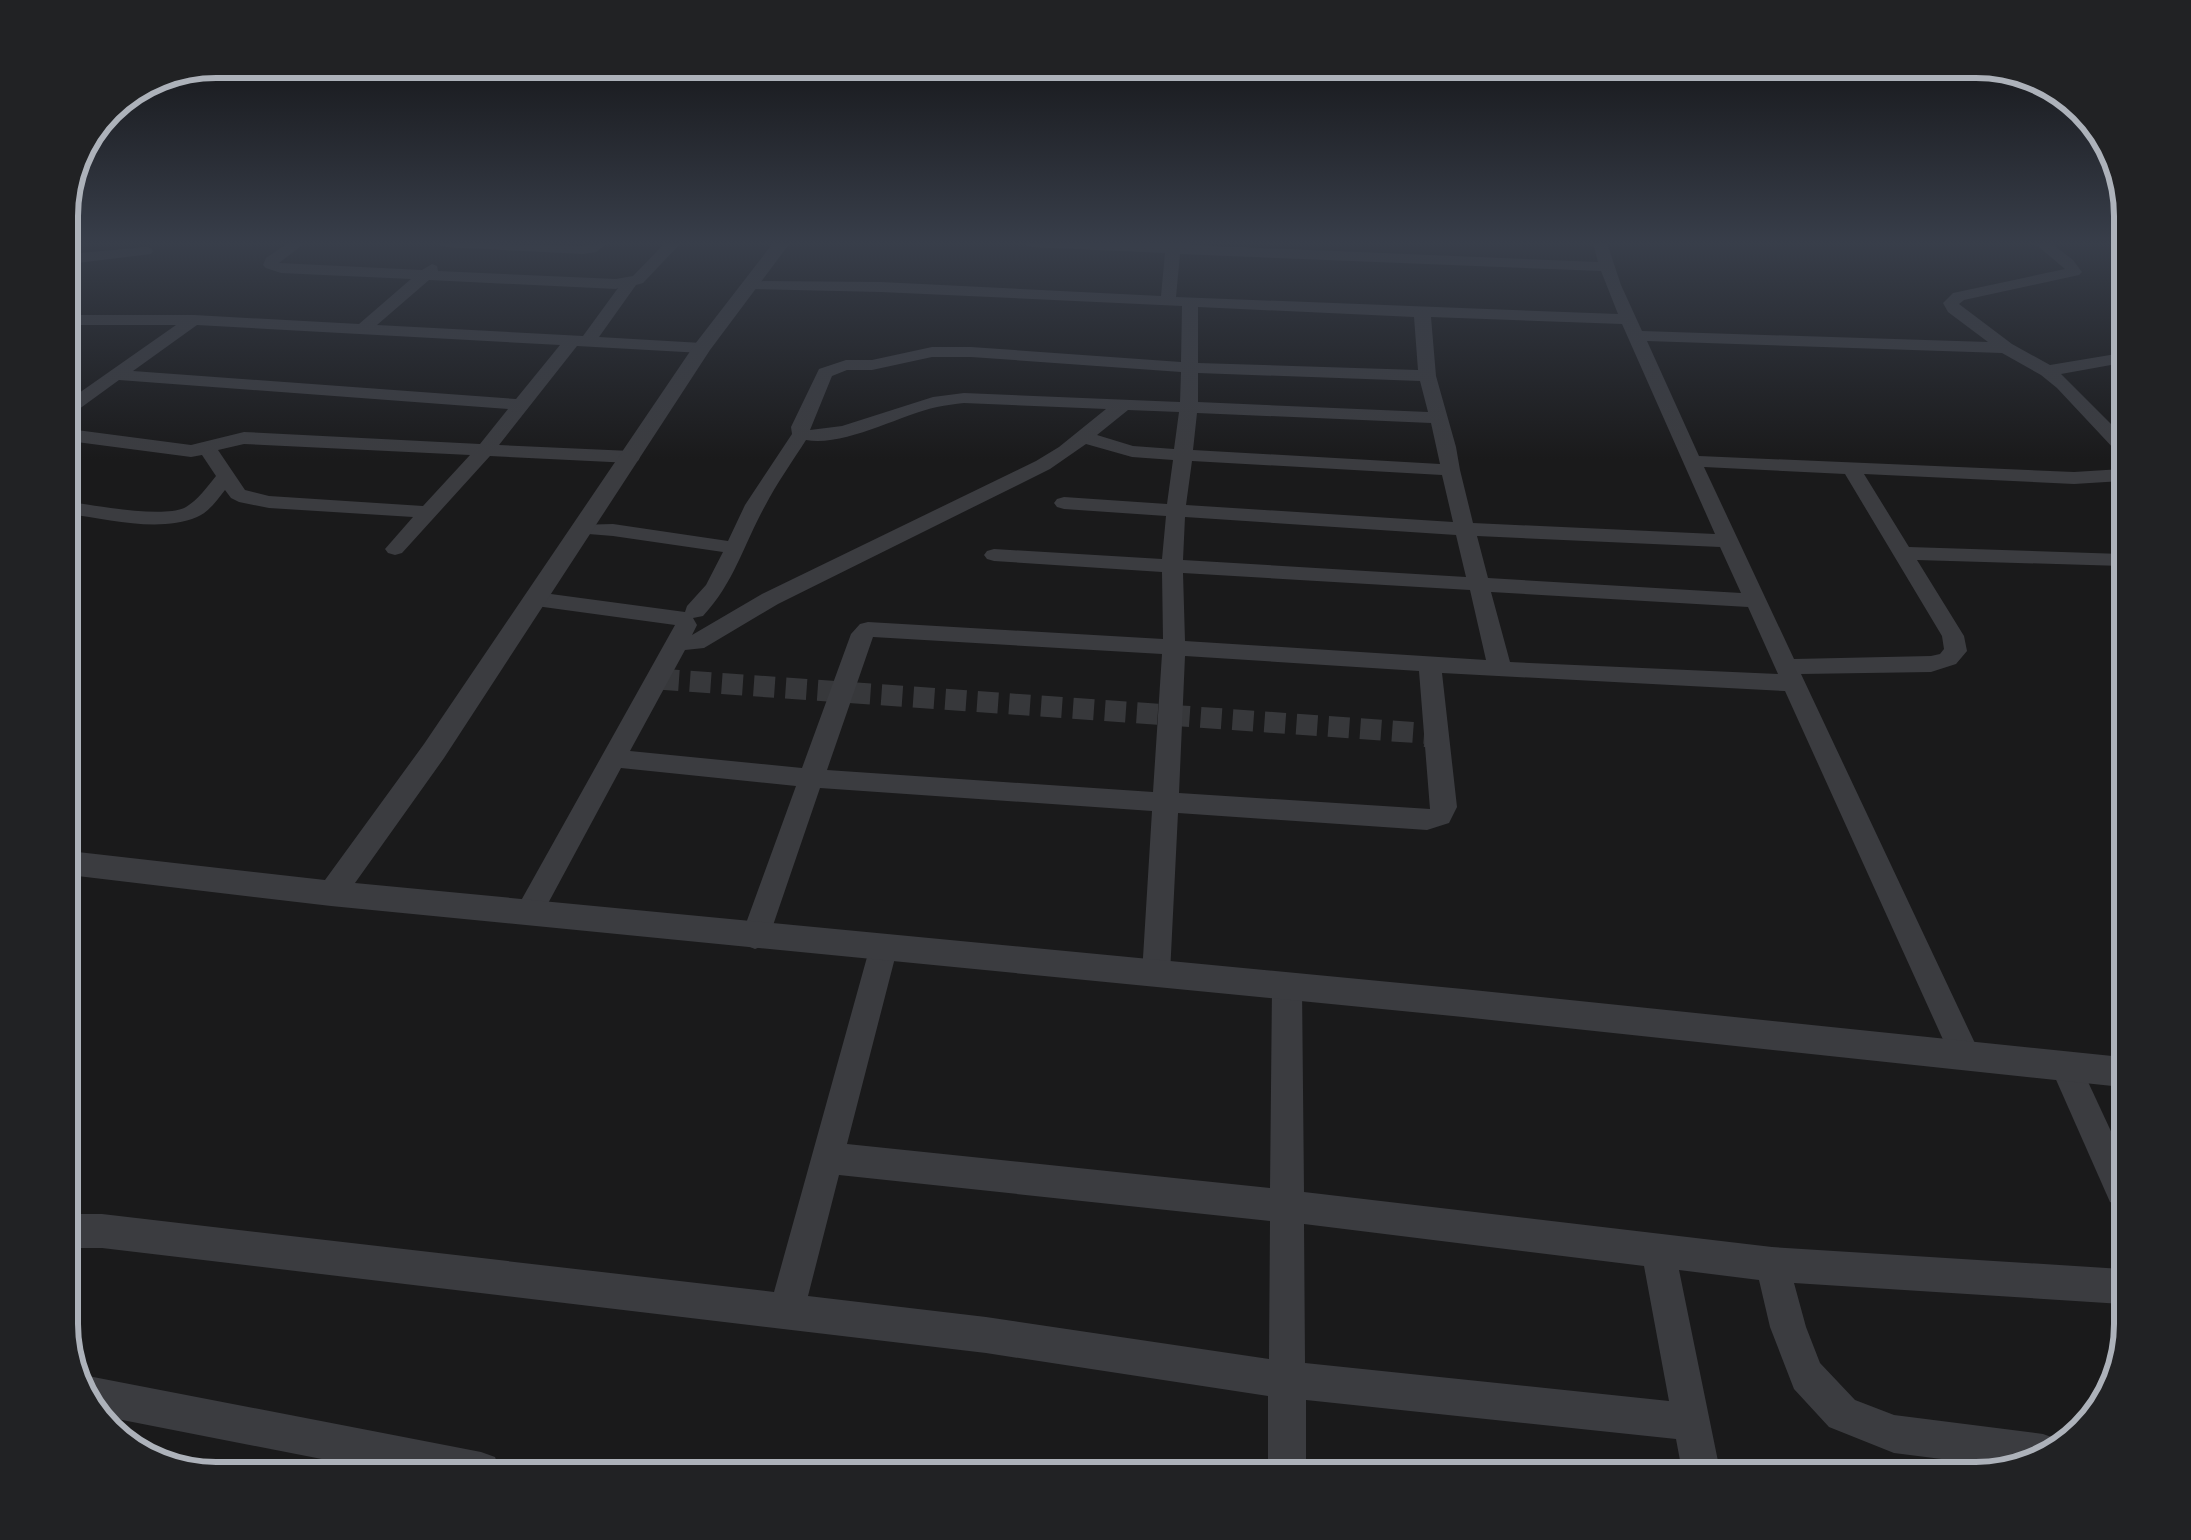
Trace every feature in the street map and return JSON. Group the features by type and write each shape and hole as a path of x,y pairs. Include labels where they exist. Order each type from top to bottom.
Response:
{"street":[{"path":"362,330 379,315"},
{"path":"395,549 485,450 520,405 602,315"},
{"path":"331,894 434,751 632,457 702,348 728,315"},
{"path":"1156,974 1174,647 1172,566 1176,509 1189,408 1191,368 1189,364 1190,315"},
{"path":"1422,315 1427,376 1439,418 1450,470 1500,670"},
{"path":"1470,315 1632,328 2006,348"},
{"path":"1626,315 1755,601 1966,1056"},
{"path":"1962,315 2006,348 2047,371 2077,398 2114,437"},
{"path":"78,320 194,320 702,348"},
{"path":"78,402 194,320"},
{"path":"695,611 709,598 736,548 754,507 801,434 800,427 825,374 832,369 846,365 880,364 932,352 970,352 1191,368 1427,376"},
{"path":"2047,371 2114,359"},
{"path":"116,375 520,405"},
{"path":"801,434 809,438 824,435 935,402 964,398 1439,418"},
{"path":"678,642 696,643 770,600 1043,465 1066,452 1123,405"},
{"path":"78,436 191,451 207,448 228,438 244,438 632,457"},
{"path":"1083,437 1132,451 1450,470"},
{"path":"207,448 238,494 246,498 269,502 429,512"},
{"path":"1692,461 1852,470 2074,478 2114,476"},
{"path":"755,937 862,634 868,629 1174,647 1500,670 1789,675 1931,664 1948,659 1956,651 1953,636 1852,470"},
{"path":"78,509 171,516 184,514 192,511 226,477"},
{"path":"1064,503 1465,529 1728,541"},
{"path":"583,529 613,530 736,548"},
{"path":"1904,553 2114,560"},
{"path":"994,555 1755,601"},
{"path":"528,914 686,625 683,619 678,617 536,600"},
{"path":"614,758 810,778 1427,820 1440,816 1444,807 1430,664"},
{"path":"78,865 331,894 883,950 1286,986 2114,1071"},
{"path":"786,1312 883,950"},
{"path":"1286,986 1287,1462"},
{"path":"2065,1066 2114,1173"},
{"path":"828,1158 1287,1206 1772,1264 2114,1286"},
{"path":"78,1231 102,1230 986,1336 1287,1380 1691,1422"},
{"path":"1658,1250 1699,1462"},
{"path":"1772,1264 1788,1328 1807,1376 1842,1414 1894,1434 2029,1451"},
{"path":"99,1397 434,1462"}],"tunnel":[{"path":"658,679 1436,734 1425,733"}]}
